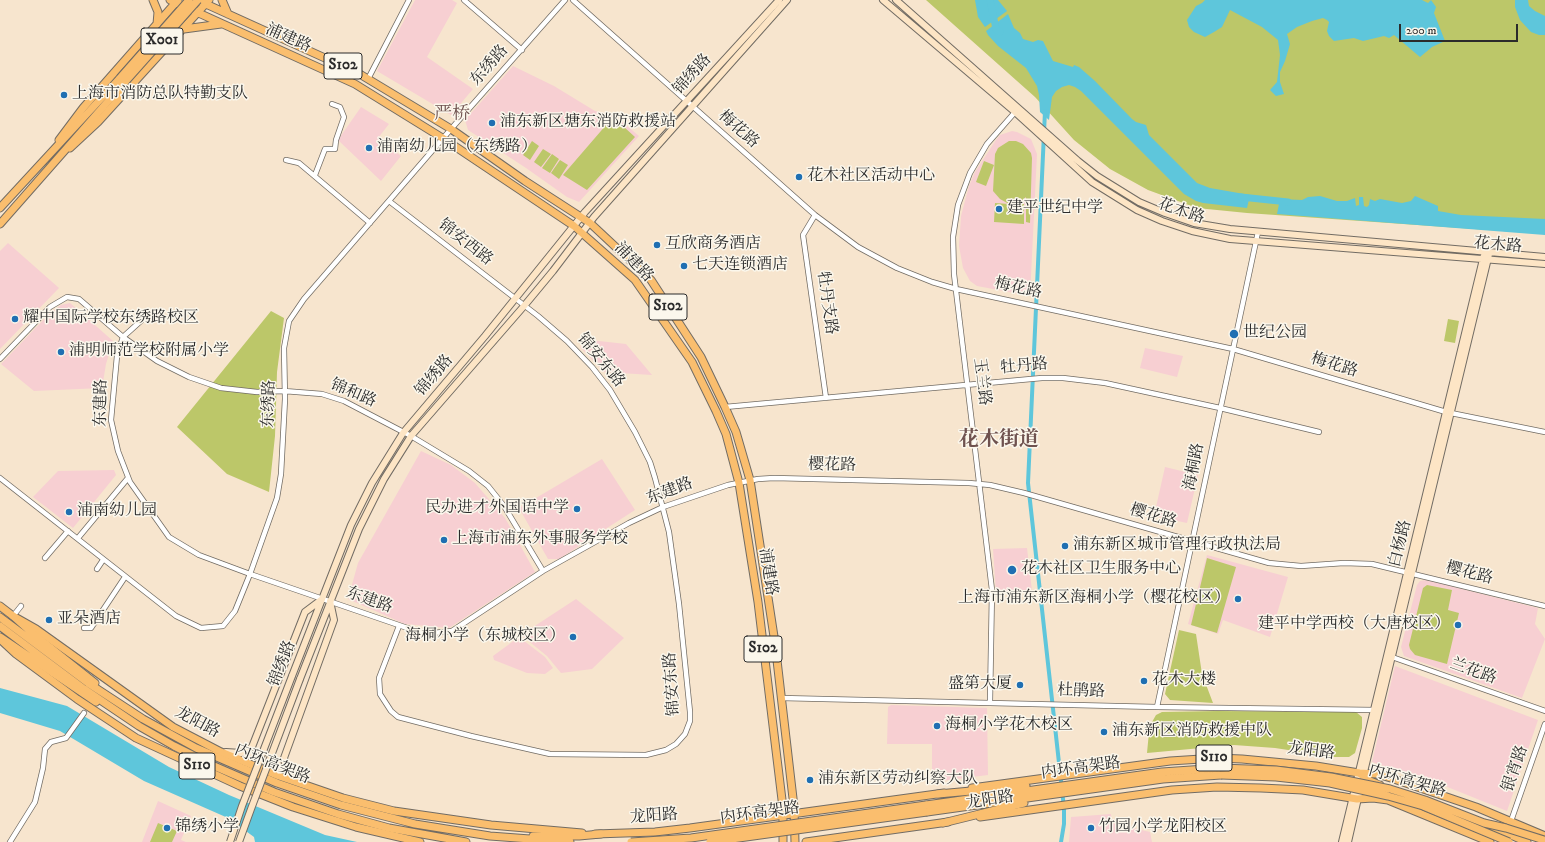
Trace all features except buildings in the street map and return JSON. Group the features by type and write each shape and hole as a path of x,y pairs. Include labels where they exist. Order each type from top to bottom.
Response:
{"main road":[{"path":"153,0 158,12 157,25"},
{"name":"X001","path":"0,224 59,157 189,0"},
{"name":"X001","path":"0,208 52,151 198,0"},
{"name":"浦建路","path":"198,0 207,2 228,15 358,73 451,129 580,218 590,223 650,280 701,357 736,432 750,480 775,642 795,813"},
{"path":"222,0 228,15"},
{"name":"锦绣路","path":"230,842 242,806 351,525 372,483 403,433 485,336 580,218 779,0"},
{"name":"锦绣路","path":"240,842 300,679 365,516 384,479 410,436 524,306 590,223 787,0"},
{"name":"花木路","path":"883,0 1017,110 1038,125 1097,176 1139,202 1194,222 1230,229 1487,255 1545,264"},
{"name":"花木路","path":"896,0 1017,110 1038,134 1092,182 1137,210 1192,231 1230,239 1487,255 1545,257"},
{"name":"X001","path":"52,151 83,108 157,25 175,1"},
{"name":"浦建路","path":"175,1 198,13 355,84 444,138 574,226 635,280 692,362 726,434 739,483 758,602 783,816"},
{"name":"X001","path":"59,157 98,122 207,2"},
{"path":"184,29 222,24"},
{"name":"白杨路","path":"1342,842 1362,774 1487,255"},
{"name":"白杨路","path":"1377,710 1392,657 1410,572"},
{"path":"221,752 241,753 252,747 305,612 322,599"},
{"path":"330,601 334,620 284,754 284,761 286,770 292,777 332,795"},
{"name":"龙阳路","path":"0,606 13,616 36,629 167,724 192,738 221,752 279,776 332,795 394,812 513,828 601,834 673,830 938,794 1053,791 1068,774 1170,761 1242,758 1316,766 1362,774 1377,774 1412,784 1476,807 1545,836"},
{"path":"13,616 43,642 143,719"},
{"name":"内环高架路","path":"2,623 82,679 143,719 196,748 277,783 341,805 415,824 458,832 508,838 570,842"},
{"name":"内环高架路","path":"2,623 84,689 139,726 214,766 296,800 338,814 389,828 466,842"},
{"path":"0,638 85,696 139,726"},
{"name":"S110","path":"0,638 16,654 70,695 136,738 240,786 293,807 356,827 420,842"},
{"name":"内环高架路","path":"1070,789 1084,783 1162,772 1276,770 1331,777 1375,786 1425,800 1527,842"},
{"name":"内环高架路","path":"631,842 691,838 1053,791 1220,772 1330,784 1388,796 1423,806 1508,842"},
{"name":"龙阳路","path":"1362,774 1378,784 1446,805 1531,842"},
{"name":"S110","path":"1053,791 1072,804 1172,790 1217,787 1303,790 1355,798 1373,798 1416,805 1508,842"},
{"path":"806,842 943,823 1017,804 1053,791"},
{"name":"白杨路","path":"1348,842 1355,798"},
{"name":"S110","path":"1394,802 1490,842"},
{"name":"内环高架路","path":"710,842 927,808"},
{"name":"S102","path":"795,813 795,842"},
{"path":"1493,815 1526,831 1537,842"},
{"name":"S102","path":"783,816 783,842"},
{"path":"1462,822 1496,842"},
{"path":"1484,823 1513,830 1545,841"},
{"path":"415,824 532,835 566,836 601,834"}],"street":[{"path":"368,79 409,0"},
{"path":"464,0 522,50"},
{"name":"东绣路","path":"0,478 176,616 201,628 223,626 235,611 277,498 281,474 284,348 289,321 304,298 565,0"},
{"name":"梅花路","path":"573,0 686,102 815,215 850,242 887,263 920,277 956,289 1233,349 1449,413 1545,432"},
{"path":"315,175 325,149 335,149 336,140 344,117 340,107 332,104"},
{"name":"玉兰路","path":"990,702 992,590 956,289 953,237 955,220 961,196 970,174 983,150 1017,110"},
{"path":"286,160 299,163 370,223"},
{"name":"锦安西路","path":"389,201 524,306"},
{"name":"牡丹支路","path":"815,215 803,235 826,398"},
{"name":"海桐路","path":"1157,707 1258,232"},
{"name":"锦和路","path":"0,359 50,307 67,297 79,299 123,337 157,360 189,377 221,388 257,392 284,391 322,394 344,401 410,436 469,471 488,486 504,506 543,571"},
{"name":"锦安东路","path":"399,626 379,678 380,694 391,711 398,717 550,754 646,755 666,750 676,744 685,734 690,721 690,712 674,559 667,519 655,478 643,447 610,390 592,367 571,345 524,306"},
{"path":"123,337 143,319"},
{"name":"东建路","path":"123,337 117,356 111,420 118,451 128,478 169,537 199,555 419,632 433,633 452,631 543,571 630,523 663,507 750,480"},
{"name":"牡丹路","path":"725,407 968,386 1042,378 1063,378 1092,381 1220,408 1319,432"},
{"path":"78,538 128,478"},
{"name":"樱花路","path":"750,480 781,478 980,484 1002,487 1277,565 1309,566 1357,563 1372,564 1545,606"},
{"path":"45,558 68,530"},
{"path":"97,569 103,560"},
{"path":"84,628 91,628 125,577"},
{"path":"13,616 21,606"},
{"name":"兰花路","path":"1392,657 1545,711"},
{"name":"杜鹃路","path":"782,698 1157,707 1377,710"},
{"path":"10,842 35,802 44,768 45,749 51,742 66,738 84,713"},
{"name":"银宵路","path":"1511,822 1545,724"}],"shaded area":[{"path":"415,0 452,0 457,3 427,57 473,89 451,115 377,71"},
{"path":"513,66 554,86 595,111 614,115 639,136 579,202 567,197 468,130 465,120"},
{"name":"浦南幼儿园（东绣路）","path":"361,107 389,124 378,138 401,156 381,181 338,140"},
{"name":"建平世纪中学","path":"1012,131 1031,139 1037,154 1030,296 977,286 970,281 963,268 959,246 961,216 969,186 975,172 1000,135"},
{"name":"耀中国际学校东绣路校区","path":"8,243 59,288 0,349 0,251"},
{"name":"浦明师范学校附属小学","path":"70,303 113,341 106,364 102,388 34,391 1,364 48,315 61,305"},
{"path":"590,340 626,344 652,375 604,372 580,347"},
{"path":"1145,348 1183,356 1177,377 1140,368"},
{"name":"上海市浦东外事服务学校","path":"421,451 451,465 475,483 505,518 535,572 449,628 405,624 348,599 358,563"},
{"name":"民办进才外国语中学","path":"602,459 635,510 559,559 548,559 519,508"},
{"path":"1165,467 1198,475 1187,523 1154,516"},
{"name":"浦南幼儿园","path":"114,470 116,475 73,528 33,497 58,471"},
{"name":"花木社区卫生服务中心","path":"1027,548 1032,591 996,592 993,549"},
{"name":"上海市浦东新区海桐小学（樱花校区）","path":"1207,555 1288,577 1270,637 1223,620 1218,634 1188,624"},
{"name":"建平中学西校（大唐校区）","path":"1426,580 1538,608 1535,624 1545,639 1522,698 1404,656 1401,647 1417,585 1420,581"},
{"name":"海桐小学（东城校区）","path":"576,599 624,638 592,669 561,673 547,656 521,635"},
{"path":"519,637 545,657 553,668 545,674 527,673 494,660 493,656"},
{"path":"1395,666 1538,720 1507,811 1445,786 1372,762"},
{"name":"海桐小学花木校区","path":"891,705 987,708 988,775 932,782 932,744 887,744 888,707"},
{"name":"锦绣小学","path":"158,801 191,816 181,840 186,842 142,842"},
{"name":"竹园小学龙阳校区","path":"1111,814 1112,823 1150,832 1152,842 1069,842 1071,817"}],"green space":[{"path":"926,0 1545,0 1545,234 1247,213 1197,208 1148,190 1110,169 1074,140 1035,97"},
{"path":"613,117 635,137 587,190 563,175"},
{"path":"532,141 539,146 530,160 523,155"},
{"path":"1009,141 1016,141 1023,144 1031,153 1030,223 1026,222 1026,197 1014,204 1024,204 1024,224 994,222 995,203 1009,204 1000,199 993,191 995,154 998,148"},
{"path":"543,149 551,154 541,167 534,162"},
{"path":"552,154 559,159 550,173 542,168"},
{"path":"560,160 568,165 559,179 551,173"},
{"path":"984,161 994,165 986,186 976,182"},
{"path":"271,311 284,318 277,372 275,436 269,492 227,474 177,427"},
{"path":"1448,319 1459,321 1455,343 1444,341"},
{"path":"1207,558 1236,567 1217,633 1191,625"},
{"path":"1427,585 1452,590 1448,610 1459,613 1447,664 1415,655 1410,649 1409,645 1423,588"},
{"path":"1179,630 1196,634 1202,674 1213,703 1170,700 1165,694"},
{"path":"1162,712 1356,712 1362,717 1362,728 1355,753 1349,757 1334,757 1275,748 1234,745 1147,753 1149,732 1156,715"},
{"path":"158,823 177,831 172,842 150,842"}],"water":[{"path":"975,0 998,0 1007,11 985,27 978,17"},
{"path":"1205,0 1422,0 1428,3 1431,0 1436,7 1434,13 1445,41 1432,47 1420,57 1394,35 1389,38 1384,36 1363,41 1354,38 1334,41 1329,36 1327,31 1329,22 1327,20 1323,18 1312,21 1297,27 1287,34 1290,44 1280,72 1280,82 1284,94 1276,96 1270,90 1277,82 1280,55 1278,40 1262,27 1230,10 1222,27 1214,32 1205,37 1194,32 1189,27 1187,20 1196,6"},
{"path":"1515,0 1528,0 1529,6 1545,16 1545,35 1539,35 1531,32 1520,20 1515,7"},
{"path":"1008,14 1014,28 1020,33 1023,39 1033,42 1038,40 1043,41 1053,61 1073,67 1074,65 1079,67 1095,81 1132,119 1146,125 1149,135 1197,183 1210,188 1250,195 1247,208 1203,203 1184,194 1081,91 1075,87 1069,85 1056,91 1052,97 1049,120 1040,112 1037,86 1026,68 998,46 986,31"},
{"path":"1320,196 1337,201 1347,201 1355,198 1356,206 1359,205 1359,197 1363,197 1364,206 1367,207 1370,199 1375,201 1380,199 1402,203 1411,201 1415,196 1438,206 1438,211 1461,215 1545,219 1545,235 1277,214 1280,199 1302,200 1308,197"},
{"path":"0,688 67,706 169,767 229,795 325,835 357,842 255,842 254,837 228,818 144,781 60,731 0,713"}],"waterway":[{"path":"990,0 996,29 1000,32"},
{"path":"1045,111 1028,483 1064,808 1064,824 1061,842"},
{"path":"1241,197 1288,202"}],"place":[{"name":"上海市消防总队特勤支队","path":"64,95"},
{"name":"浦东新区塘东消防救援站","path":"492,123"},
{"name":"浦南幼儿园（东绣路）","path":"369,148"},
{"name":"花木社区活动中心","path":"799,177"},
{"name":"建平世纪中学","path":"999,209"},
{"name":"互欣商务酒店","path":"657,245"},
{"name":"七天连锁酒店","path":"684,266"},
{"name":"耀中国际学校东绣路校区","path":"15,319"},
{"name":"世纪公园","path":"1234,334"},
{"name":"浦明师范学校附属小学","path":"61,352"},
{"name":"民办进才外国语中学","path":"577,509"},
{"name":"浦南幼儿园","path":"69,512"},
{"name":"上海市浦东外事服务学校","path":"444,540"},
{"name":"浦东新区城市管理行政执法局","path":"1065,546"},
{"name":"花木社区卫生服务中心","path":"1012,570"},
{"name":"上海市浦东新区海桐小学（樱花校区）","path":"1238,599"},
{"name":"亚朵酒店","path":"49,620"},
{"name":"建平中学西校（大唐校区）","path":"1458,625"},
{"name":"海桐小学（东城校区）","path":"573,637"},
{"name":"花木大楼","path":"1144,681"},
{"name":"盛第大厦","path":"1020,685"},
{"name":"海桐小学花木校区","path":"937,726"},
{"name":"浦东新区消防救援中队","path":"1104,732"},
{"name":"浦东新区劳动纠察大队","path":"810,780"},
{"name":"锦绣小学","path":"167,828"},
{"name":"竹园小学龙阳校区","path":"1091,828"}],"district":[{"name":"严桥","path":"452,115"},
{"name":"花木街道","path":"999,441"}]}
